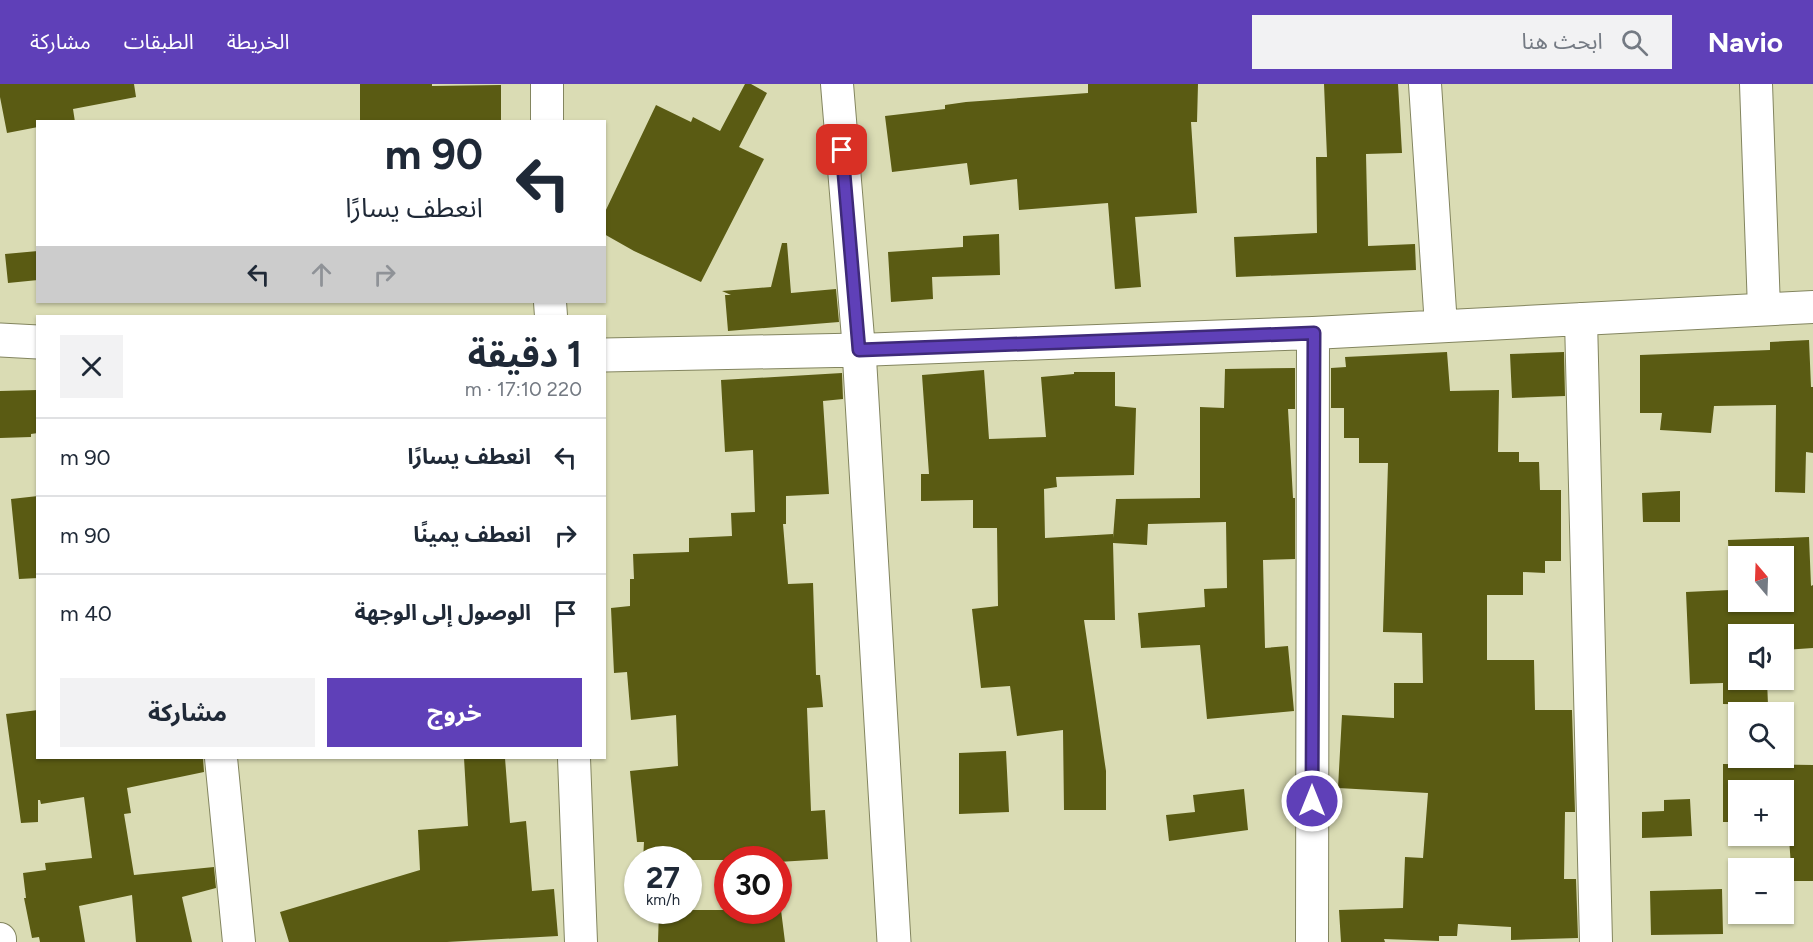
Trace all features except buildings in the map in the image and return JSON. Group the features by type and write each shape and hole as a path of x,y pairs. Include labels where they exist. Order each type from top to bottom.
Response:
{"street":[{"path":"547,84 547,120"},
{"path":"837,84 859,350 894,942"},
{"path":"1425,84 1441,326"},
{"path":"1756,84 1764,309"},
{"path":"606,355 859,350 1314,333 1813,307"},
{"path":"1581,319 1596,942"},
{"path":"1312,942 1314,333"},
{"path":"0,340 36,342"},
{"path":"221,759 239,942"},
{"path":"574,759 581,942"}],"route":[{"path":"842,150 859,350 1314,333 1312,801"}]}
